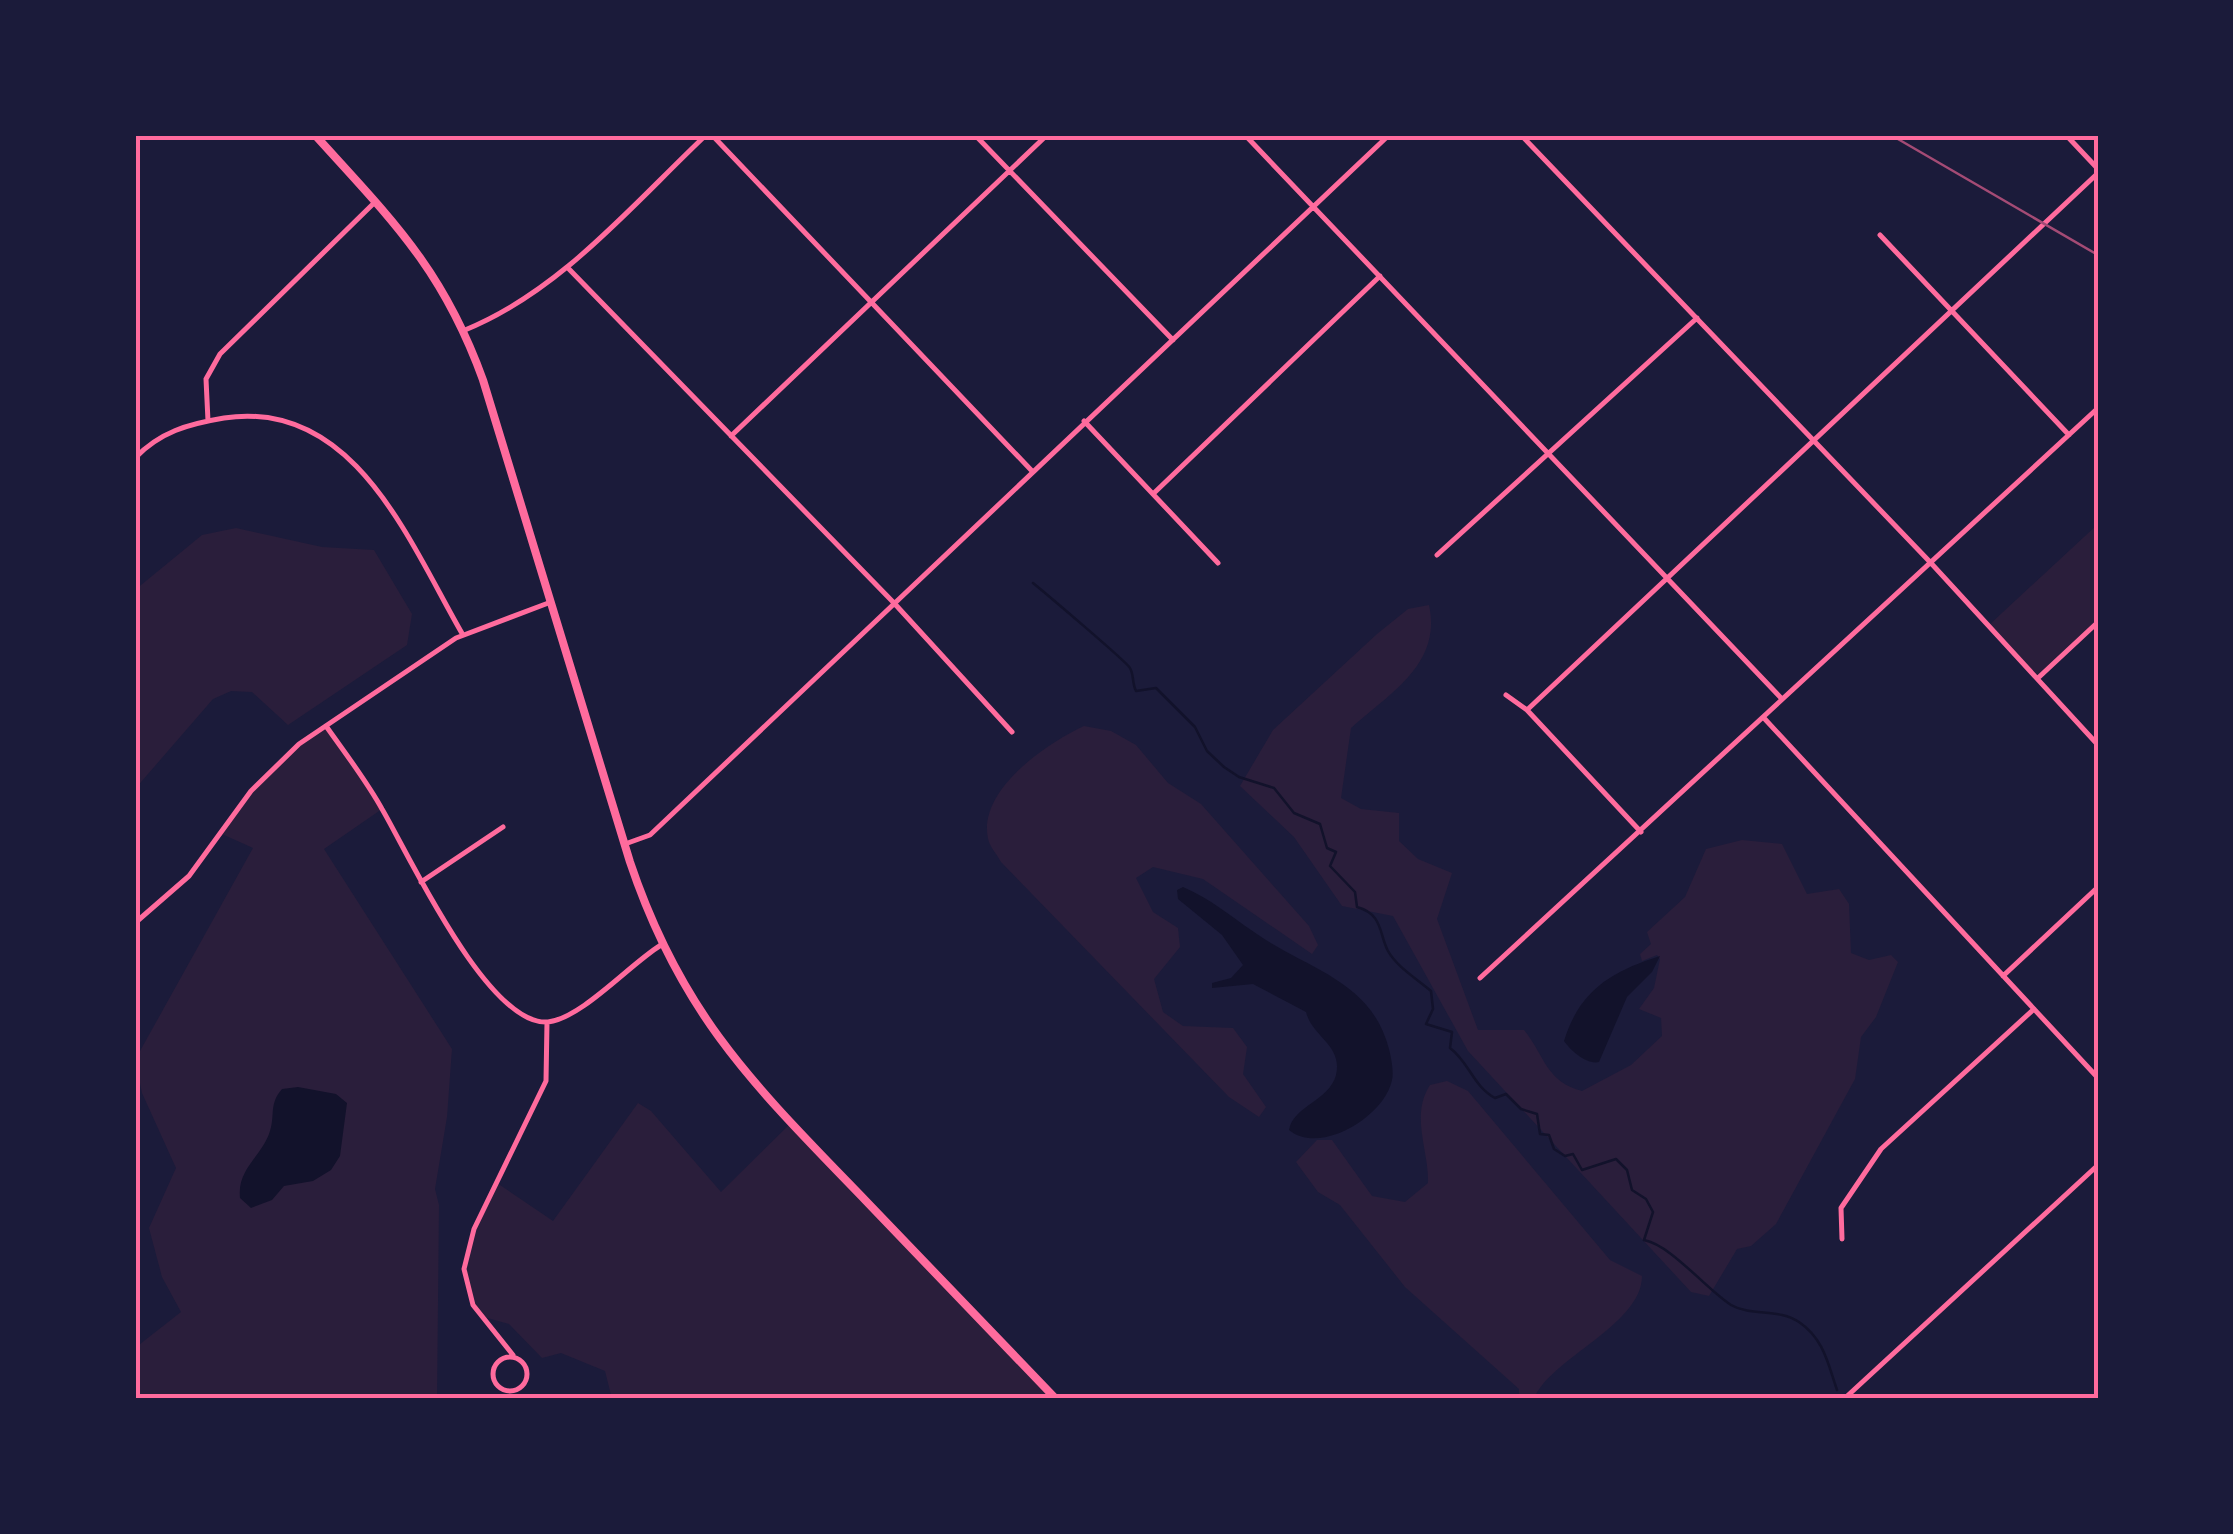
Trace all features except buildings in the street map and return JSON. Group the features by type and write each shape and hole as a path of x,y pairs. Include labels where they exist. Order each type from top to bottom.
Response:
{"main road":[{"path":"315,135 432,269 464,330 625,844 662,945 699,1013 742,1072 1056,1399"}],"street":[{"path":"464,330 518,306 567,267 709,135 1032,471"},
{"path":"976,135 1173,340"},
{"path":"732,436 1048,135"},
{"path":"1245,135 1782,699"},
{"path":"625,844 650,835 1388,135"},
{"path":"1520,135 1930,562 2098,746"},
{"path":"1528,710 2098,171 2066,135"},
{"path":"208,421 206,379 220,354 375,202"},
{"path":"1880,235 2068,435"},
{"path":"567,267 894,603 1012,732"},
{"path":"1154,494 1380,276"},
{"path":"1436,555 1697,318"},
{"path":"1480,978 2098,408"},
{"path":"135,458 160,435 236,416 278,421 316,435 350,458 377,488 463,635"},
{"path":"1084,421 1218,563"},
{"path":"135,923 200,862 261,778 326,726 463,635 552,602"},
{"path":"2037,679 2098,622"},
{"path":"1506,695 1528,710 1642,832"},
{"path":"1763,717 2098,1078"},
{"path":"326,726 382,809 449,932 512,1006 528,1017 547,1022 567,1016 662,945"},
{"path":"420,882 503,828"},
{"path":"2003,976 2098,887"},
{"path":"1842,1239 1841,1208 1881,1149 2034,1009"},
{"path":"513,1354 492,1376 502,1391 518,1385 527,1372 523,1360 513,1354 472,1306 464,1269 470,1236 546,1081 547,1022"},
{"path":"1844,1399 2098,1164"}],"shaded area":[{"path":"2098,524 2098,622 2037,679 1988,626"},
{"path":"236,528 322,547 374,550 412,614 407,645 288,725 252,692 231,691 213,699 135,789 135,590 202,535"},
{"path":"1429,605 1431,626 1420,661 1410,676 1351,728 1341,798 1361,809 1399,813 1399,841 1418,859 1452,873 1437,919 1478,1030 1524,1030 1553,1075 1582,1091 1631,1065 1662,1036 1661,1018 1639,1009 1654,988 1660,959 1657,955 1642,961 1640,954 1651,944 1647,932 1685,897 1706,849 1742,840 1782,844 1807,894 1839,889 1849,904 1851,953 1869,960 1891,955 1898,962 1876,1017 1861,1037 1855,1079 1776,1224 1751,1246 1737,1249 1709,1296 1691,1292 1468,1051 1393,916 1342,906 1294,837 1240,786 1273,730 1408,609"},
{"path":"326,726 382,809 324,849 452,1049 447,1117 435,1189 439,1205 437,1399 135,1399 135,1348 181,1312 162,1277 149,1228 176,1168 142,1093 135,1060 253,848 222,834 273,766"},
{"path":"1084,726 1111,731 1136,745 1168,783 1201,804 1309,926 1318,945 1312,954 1203,879 1153,867 1136,878 1153,912 1178,928 1180,947 1154,979 1163,1012 1183,1026 1233,1028 1247,1047 1243,1074 1266,1107 1259,1117 1229,1097 1001,862 990,844 987,823 1003,788 1034,757"},
{"path":"1183,887 1334,978 1367,1006 1380,1025 1393,1073 1387,1094 1365,1118 1350,1128 1317,1138 1302,1137 1289,1130 1297,1115 1332,1084 1336,1075 1335,1056 1306,1012 1253,984 1212,988 1212,983 1231,978 1243,965 1222,935 1178,899 1177,890"},
{"path":"1660,956 1652,972 1627,997 1599,1062 1575,1053 1564,1041 1589,995 1627,968"},
{"path":"1447,1081 1468,1091 1610,1260 1642,1276 1638,1294 1627,1310 1557,1370 1534,1399 1519,1399 1519,1389 1405,1287 1340,1205 1318,1192 1296,1162 1317,1140 1332,1140 1372,1196 1405,1202 1428,1183 1421,1121 1424,1097 1430,1085"},
{"path":"298,1087 336,1094 347,1103 340,1156 331,1170 313,1181 284,1186 272,1200 251,1208 240,1198 245,1171 269,1134 278,1095 282,1089"},
{"path":"638,1103 651,1111 721,1192 791,1123 1055,1399 612,1399 605,1371 561,1353 542,1358 509,1324 480,1316 467,1282 469,1249 497,1183 553,1221"}],"waterway":[{"path":"1033,583 1125,663 1136,691 1156,688 1195,727 1207,751 1224,767 1239,777 1274,788 1294,813 1320,824 1327,848 1336,852 1330,866 1355,892 1357,907 1372,914 1388,951 1431,991 1433,1009 1426,1024 1452,1032 1450,1048 1481,1087 1495,1098 1506,1094 1521,1109 1537,1114 1540,1134 1549,1135 1554,1149 1565,1156 1573,1154 1582,1170 1616,1159 1627,1170 1632,1190 1646,1199 1653,1212 1644,1240 1665,1250 1731,1305 1799,1322 1820,1344 1837,1390"}],"railway":[{"path":"1891,135 2098,255"}]}
